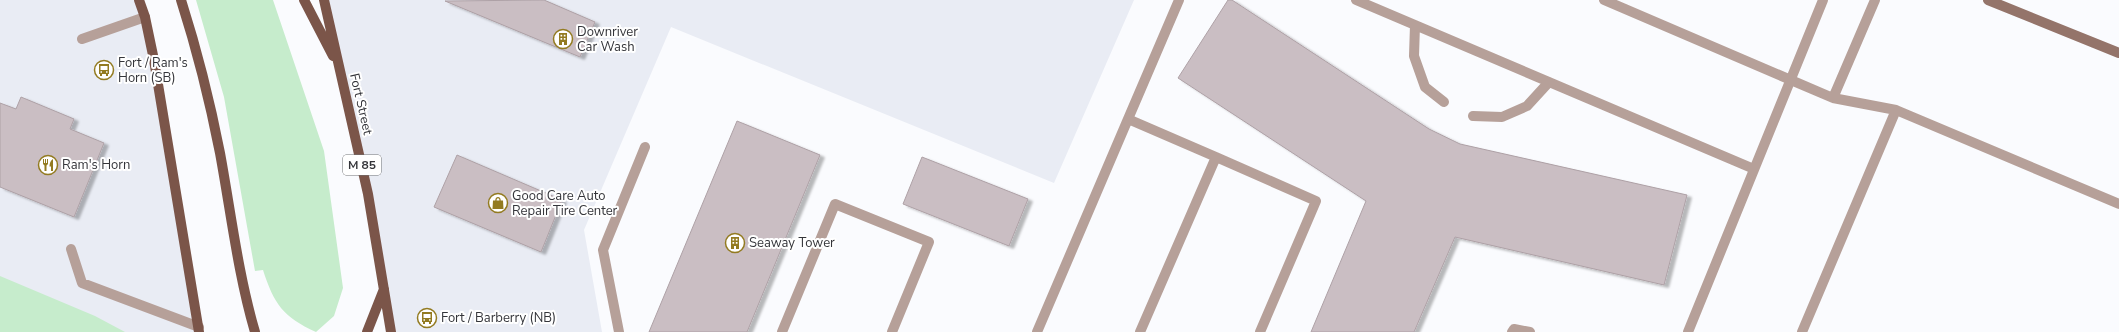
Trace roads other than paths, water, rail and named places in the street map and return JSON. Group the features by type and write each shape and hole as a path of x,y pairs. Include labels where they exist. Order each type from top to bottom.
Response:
{"main road":[{"path":"139,0 145,17 199,329"},
{"path":"181,0 192,34 219,151 245,297 255,332"},
{"path":"304,0 340,68"},
{"name":"Fort Street","path":"324,0 368,194 391,332"},
{"path":"367,332 384,289"}],"street":[{"path":"1988,0 2119,53"}],"lane":[{"path":"1037,332 1179,0"},
{"path":"1356,0 1754,169"},
{"path":"1604,0 1833,98 1896,110 2119,204"},
{"path":"1688,332 1823,0"},
{"path":"1833,98 1875,0"},
{"path":"82,39 145,17"},
{"path":"1415,25 1414,56 1425,87 1444,102"},
{"path":"1473,116 1502,117 1527,106 1549,82"},
{"path":"1802,332 1896,110"},
{"path":"1128,120 1316,200 1260,332"},
{"path":"619,332 603,250 645,147"},
{"path":"1140,332 1216,157"},
{"path":"782,332 835,204 929,242 892,332"},
{"path":"71,248 82,283 199,329"},
{"path":"1512,332 1514,328 1530,332"}],"place":[{"name":"Downriver Car Wash","path":"563,39"},
{"name":"Fort / Ram's Horn (SB)","path":"104,70"},
{"name":"Ram's Horn","path":"48,165"},
{"name":"Good Care Auto Repair Tire Center","path":"498,203"},
{"name":"Seaway Tower","path":"735,243"},
{"name":"Fort / Barberry (NB)","path":"427,318"}]}
